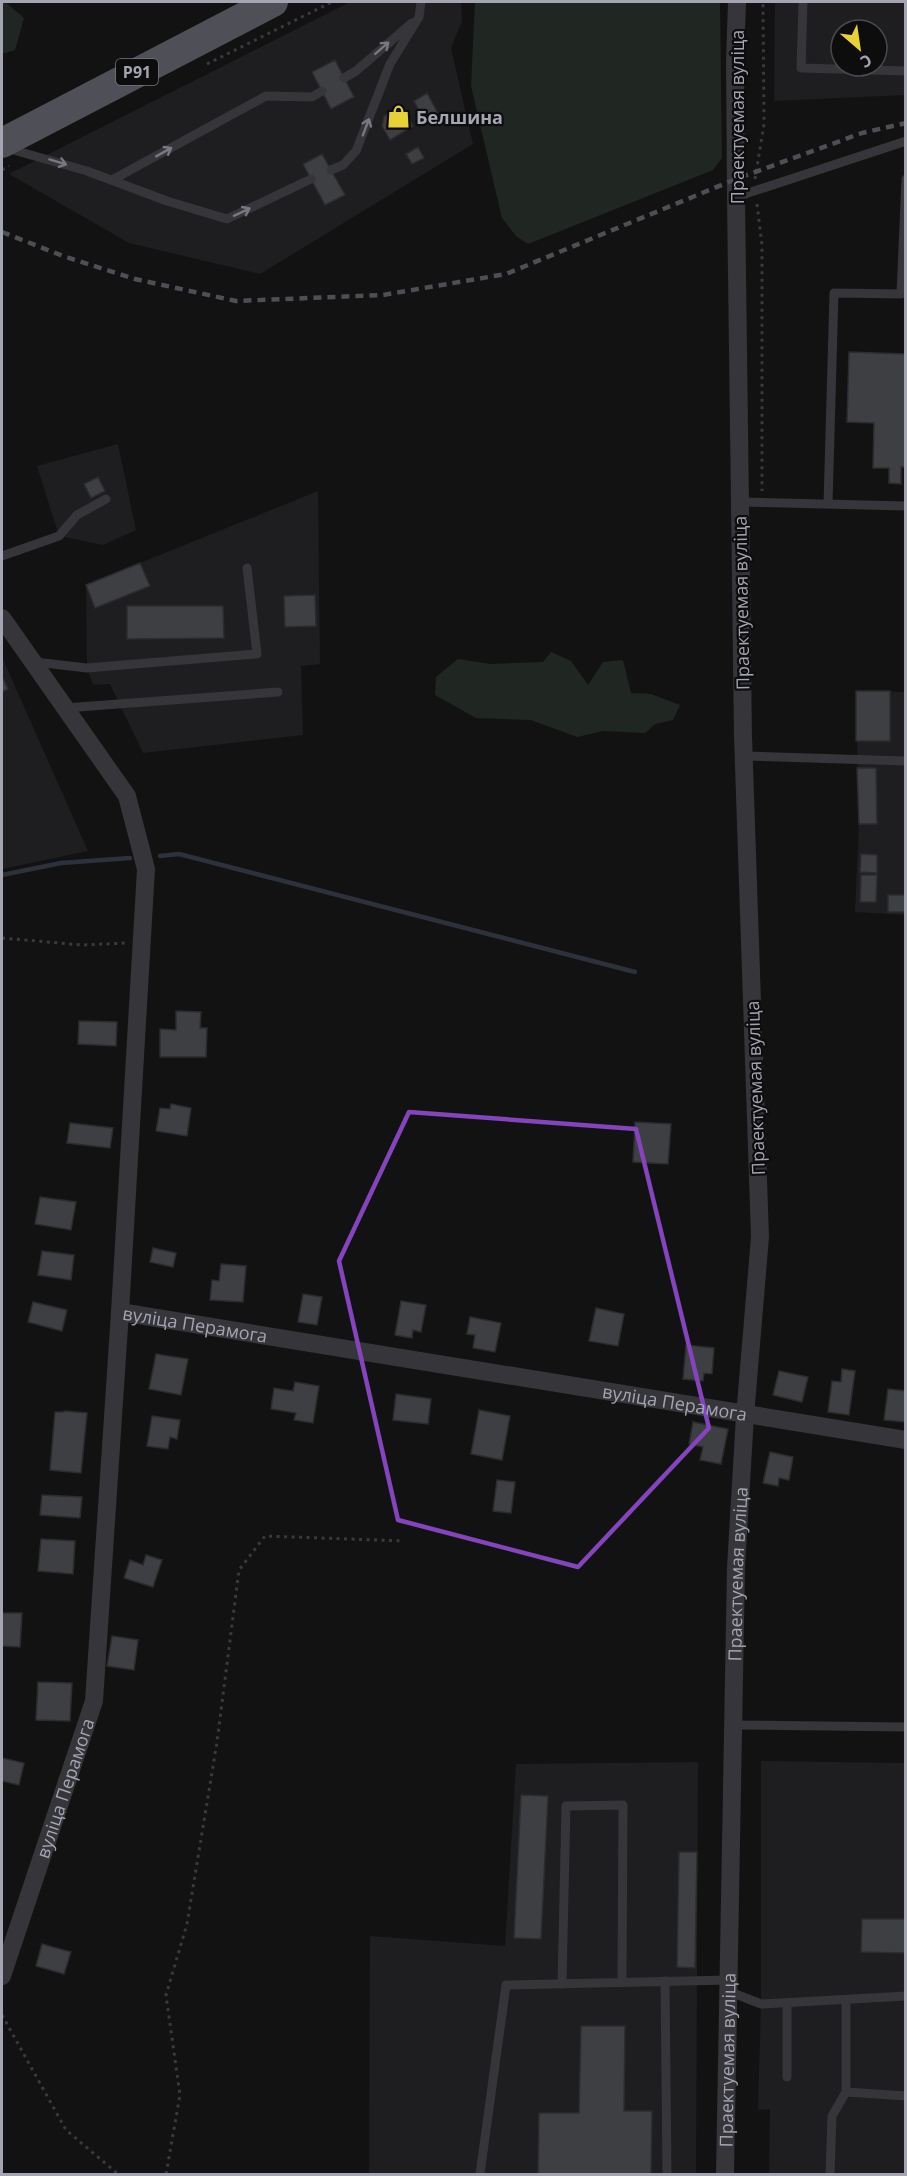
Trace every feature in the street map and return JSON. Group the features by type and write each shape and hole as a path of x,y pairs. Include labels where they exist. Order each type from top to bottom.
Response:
{"main road":[{"name":"Р91","path":"2,145 273,2"}],"street":[{"name":"Праектуемая вуліца","path":"725,2175 736,1567 744,1416 760,1237 744,756 739,502 735,61 737,2"},
{"path":"2,618 128,796 146,869 120,1312"},
{"name":"вуліца Перамога","path":"2,1976 94,1701 120,1312 744,1416 906,1440"}],"lane":[{"path":"331,170 343,165 357,151 390,63 418,16 421,2"},
{"path":"803,2 801,68 906,71"},
{"path":"344,78 356,71 418,16"},
{"path":"112,180 266,96 312,97 322,91"},
{"path":"736,197 906,141"},
{"path":"2,145 112,180 166,201 227,219 311,179"},
{"path":"828,504 834,293 901,294 906,179"},
{"path":"2,556 59,536 77,515 106,499"},
{"path":"739,502 906,506"},
{"path":"33,662 87,668 257,654 247,568"},
{"path":"65,708 278,692"},
{"path":"744,756 906,761"},
{"path":"733,1725 906,1727"},
{"path":"562,1984 566,1806 623,1804 622,1982"},
{"path":"665,1981 667,2175"},
{"path":"480,2175 506,1985 665,1981 729,1985 761,2004 906,1996"},
{"path":"830,2175 832,2116 846,2092 846,2000"},
{"path":"787,2003 787,2077"},
{"path":"846,2092 906,2096"}],"path":[{"path":"762,503 762,245 755,191 764,124 763,2"},
{"path":"2,938 82,945 130,942 142,924"},
{"path":"166,2175 180,2096 166,1995 187,1924 217,1742 239,1570 265,1536 404,1541"},
{"path":"2,2015 66,2130 118,2175"}],"highlighted area":[{"path":"409,1112 636,1129 709,1428 578,1567 398,1520 339,1261"}],"shaded area":[{"path":"2,2 24,18 15,50 2,54"},
{"path":"350,2 461,2 462,21 451,48 473,144 260,274 129,243 9,174"},
{"path":"475,2 720,2 722,158 713,170 528,244 516,236 502,218 471,86"},
{"path":"775,2 905,2 905,95 774,101"},
{"path":"118,444 136,530 103,545 59,536 37,466"},
{"path":"318,491 320,664 301,666 303,735 143,753 110,684 93,685 87,668 86,585"},
{"path":"551,652 571,661 588,685 603,662 623,660 631,693 651,694 680,705 673,720 655,724 645,733 603,731 577,737 531,720 476,718 435,695 436,677 458,659 490,664 543,662"},
{"path":"2,657 88,851 2,869"},
{"path":"856,691 905,692 905,915 855,912 859,823"},
{"path":"761,1761 905,1763 905,2174 769,2174 770,2109 758,2110 761,2004"},
{"path":"698,1762 696,2174 369,2174 370,1936 505,1946 516,1764"}],"building":[{"path":"335,60 354,97 331,109 312,72"},
{"path":"427,93 440,117 426,124 414,101"},
{"path":"401,106 413,126 390,140 382,126 384,116"},
{"path":"418,147 424,158 412,164 406,154"},
{"path":"322,154 345,195 325,205 303,164"},
{"path":"849,352 906,354 906,467 901,467 901,484 889,483 889,468 873,468 874,423 847,422"},
{"path":"98,477 105,491 91,498 84,484"},
{"path":"140,563 150,586 95,608 86,585"},
{"path":"315,595 316,626 285,627 284,596"},
{"path":"127,606 223,606 224,638 127,639"},
{"path":"2,676 8,689 2,692"},
{"path":"856,691 890,691 890,741 856,741"},
{"path":"857,768 876,768 877,824 859,824"},
{"path":"861,854 877,855 877,873 860,872"},
{"path":"861,875 877,875 876,902 860,902"},
{"path":"888,895 906,895 906,912 888,912"},
{"path":"176,1011 201,1012 200,1028 207,1028 206,1057 160,1057 160,1029 176,1030"},
{"path":"79,1021 117,1022 116,1046 78,1044"},
{"path":"171,1104 191,1108 187,1136 156,1131 160,1108 170,1109"},
{"path":"635,1122 671,1124 668,1164 633,1162"},
{"path":"70,1123 113,1128 110,1148 67,1143"},
{"path":"40,1197 76,1202 71,1230 35,1224"},
{"path":"153,1248 176,1253 173,1267 150,1262"},
{"path":"42,1251 74,1255 71,1280 38,1275"},
{"path":"221,1264 246,1266 243,1302 210,1300 212,1280 219,1281"},
{"path":"303,1294 322,1297 317,1325 298,1322"},
{"path":"401,1301 426,1305 421,1332 413,1330 412,1338 395,1335"},
{"path":"33,1302 67,1310 62,1331 28,1322"},
{"path":"596,1308 624,1314 618,1346 589,1341"},
{"path":"470,1317 501,1323 495,1352 473,1348 475,1335 467,1334"},
{"path":"686,1345 714,1348 712,1374 704,1373 703,1381 683,1379"},
{"path":"156,1354 188,1359 181,1395 149,1389"},
{"path":"842,1369 855,1371 849,1415 828,1412 832,1381 841,1382"},
{"path":"779,1371 808,1377 802,1402 773,1395"},
{"path":"295,1382 319,1386 313,1423 294,1420 296,1413 271,1409 274,1388 293,1391"},
{"path":"888,1389 906,1391 906,1422 884,1420"},
{"path":"396,1394 431,1399 428,1424 393,1420"},
{"path":"479,1410 510,1416 502,1460 471,1454"},
{"path":"55,1412 87,1413 81,1473 50,1470"},
{"path":"152,1416 180,1420 177,1439 170,1437 168,1449 147,1446"},
{"path":"693,1422 728,1429 721,1464 700,1460 703,1447 689,1444"},
{"path":"770,1452 793,1457 789,1480 779,1478 778,1486 763,1483"},
{"path":"497,1480 515,1482 511,1513 493,1511"},
{"path":"42,1495 82,1497 80,1518 40,1515"},
{"path":"41,1539 75,1541 73,1574 38,1571"},
{"path":"146,1555 162,1560 153,1587 124,1578 130,1560 143,1565"},
{"path":"2,1613 22,1613 20,1647 2,1646"},
{"path":"112,1636 138,1640 134,1670 107,1666"},
{"path":"38,1682 72,1683 70,1721 36,1720"},
{"path":"2,1758 24,1763 19,1785 2,1781"},
{"path":"521,1795 548,1796 541,1939 514,1938"},
{"path":"679,1852 697,1852 695,1968 677,1967"},
{"path":"862,1919 906,1919 906,1953 861,1952"},
{"path":"42,1944 71,1952 64,1974 36,1966"},
{"path":"581,2026 625,2026 624,2111 652,2111 651,2174 538,2174 539,2113 579,2113"}],"waterway":[{"path":"160,856 179,854 635,972"},
{"path":"2,875 61,863 130,858"}],"railway":[{"path":"2,232 63,256 135,279 236,301 383,295 506,274 736,179 862,133 906,123"}],"place":[{"name":"Белшина","path":"398,117"}]}
